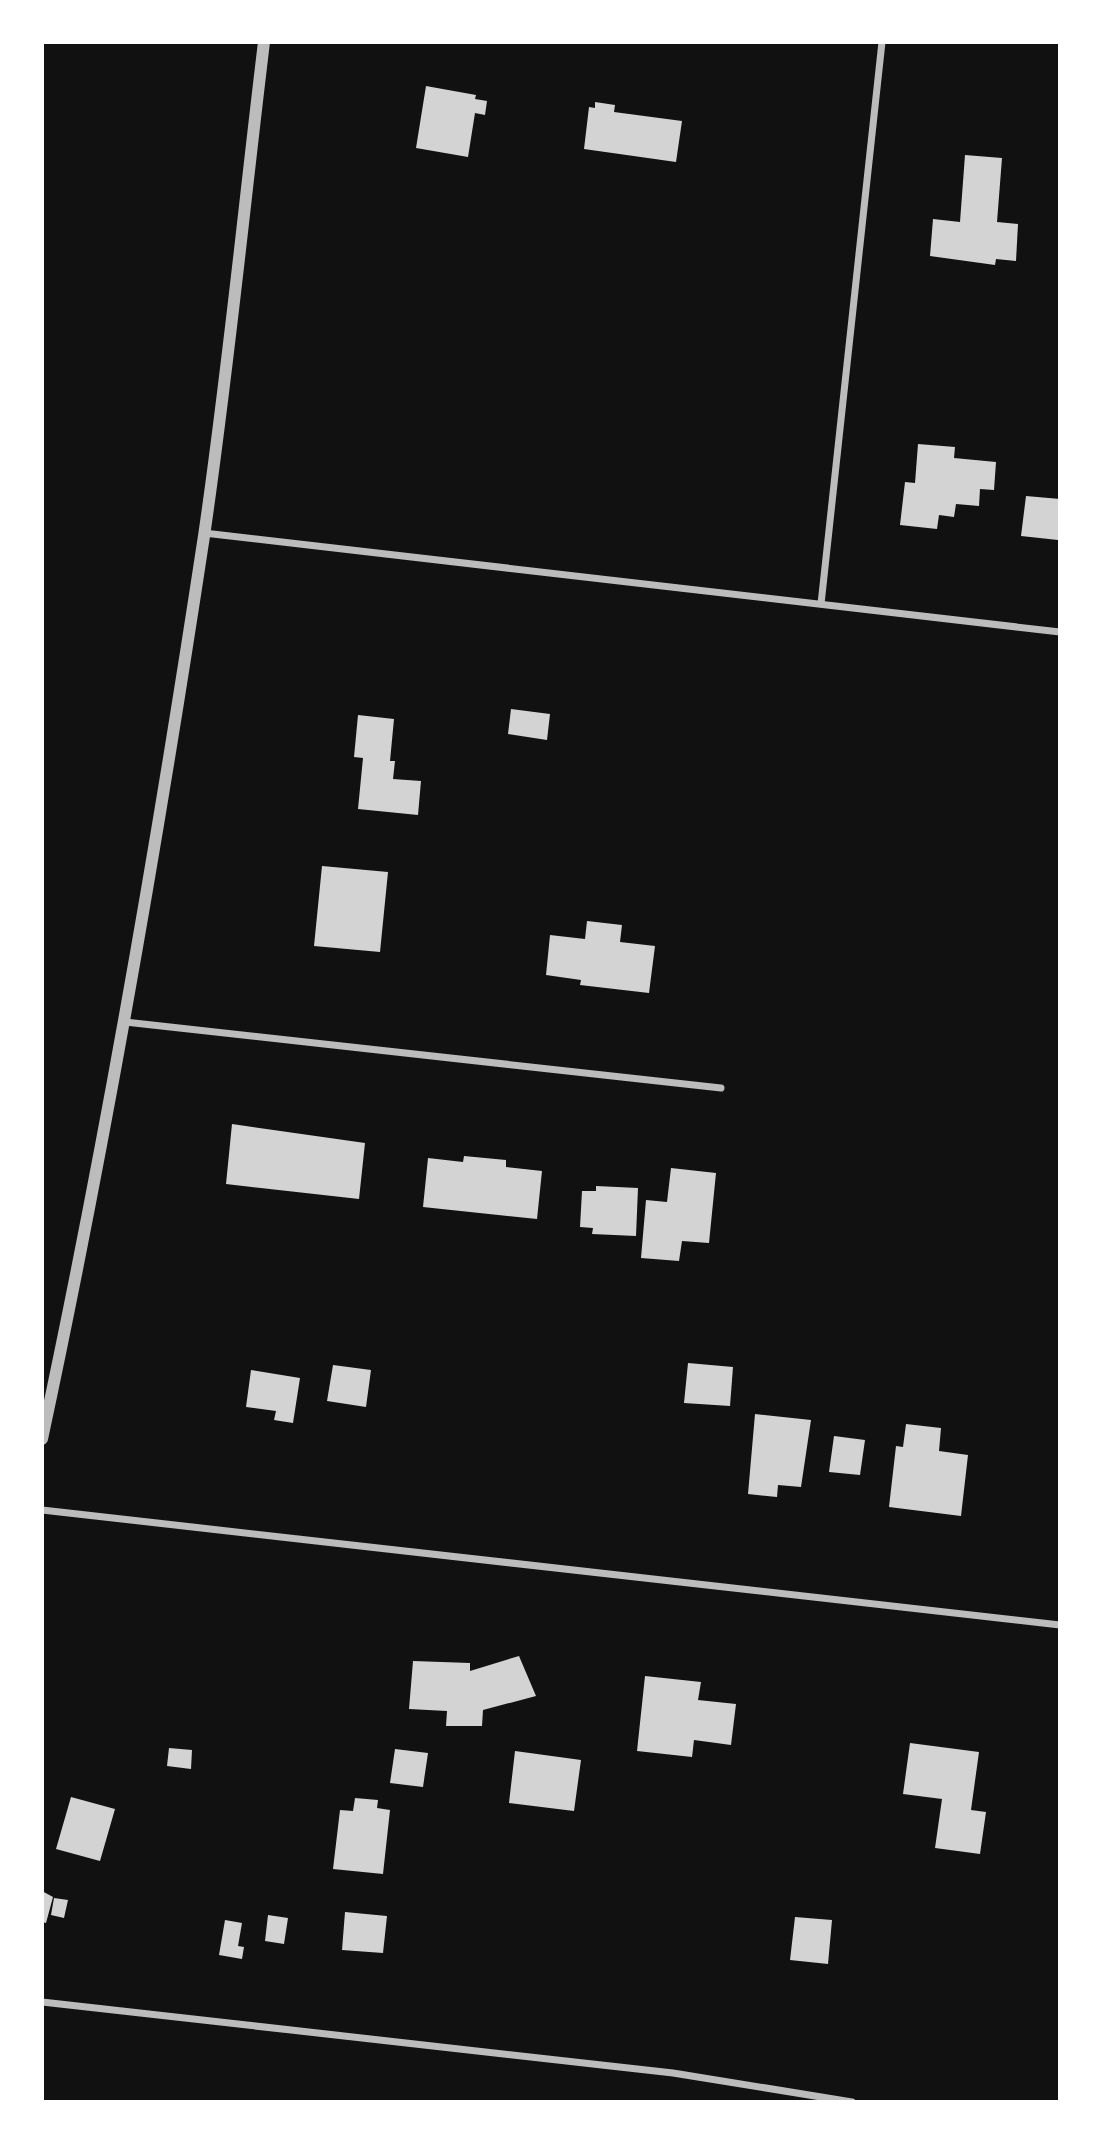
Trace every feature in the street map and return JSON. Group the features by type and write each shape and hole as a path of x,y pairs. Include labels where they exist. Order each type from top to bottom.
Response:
{"street":[{"path":"42,1439 83,1247 125,1022 204,533 264,42"},
{"path":"821,604 882,42"},
{"path":"204,533 1060,632"},
{"path":"125,1022 721,1088"},
{"path":"42,1510 1060,1625"},
{"path":"42,2002 673,2074 852,2102"}],"building":[{"path":"426,86 476,95 475,99 487,101 485,115 475,113 468,157 416,148"},
{"path":"595,102 615,105 614,112 682,121 676,162 584,149 589,107 595,108"},
{"path":"965,155 1002,158 997,222 1018,224 1016,261 996,259 995,265 930,256 933,219 960,222"},
{"path":"918,444 955,447 954,458 996,462 994,490 980,489 979,506 956,504 954,517 939,515 937,529 900,525 905,482 915,483"},
{"path":"1026,496 1060,499 1058,540 1021,536"},
{"path":"511,709 550,714 547,740 508,734"},
{"path":"358,715 394,719 390,761 395,761 393,779 421,781 418,815 358,809 363,758 354,757"},
{"path":"322,866 388,872 380,952 314,946"},
{"path":"587,921 622,925 620,942 655,946 649,993 580,985 581,980 546,975 550,935 585,939"},
{"path":"232,1124 365,1143 359,1199 226,1184"},
{"path":"464,1156 506,1160 506,1167 542,1171 537,1219 423,1207 428,1158 463,1162"},
{"path":"671,1168 716,1173 709,1243 682,1241 679,1261 641,1258 646,1200 667,1202"},
{"path":"596,1186 638,1188 636,1236 592,1234 593,1228 580,1227 582,1191 596,1191"},
{"path":"688,1363 733,1367 730,1406 684,1403"},
{"path":"333,1365 371,1370 366,1407 327,1401"},
{"path":"251,1370 300,1378 293,1423 274,1420 276,1411 246,1407"},
{"path":"755,1414 811,1420 801,1487 778,1485 777,1497 748,1494"},
{"path":"906,1424 941,1428 939,1451 968,1455 961,1516 889,1507 896,1446 903,1447"},
{"path":"834,1436 865,1440 860,1475 829,1472"},
{"path":"519,1656 536,1696 483,1710 482,1726 446,1726 447,1711 409,1709 413,1661 470,1663 470,1671"},
{"path":"645,1676 701,1682 698,1700 736,1704 731,1745 694,1740 692,1757 637,1751"},
{"path":"910,1743 979,1752 971,1810 986,1812 980,1854 935,1848 942,1799 903,1794"},
{"path":"169,1748 192,1750 191,1769 167,1766"},
{"path":"395,1749 428,1753 423,1787 390,1783"},
{"path":"515,1751 581,1760 574,1811 509,1803"},
{"path":"71,1797 115,1809 100,1861 56,1849"},
{"path":"355,1798 378,1800 377,1808 390,1810 383,1874 333,1869 340,1810 353,1811"},
{"path":"42,1891 53,1897 46,1923 42,1922"},
{"path":"54,1898 68,1900 64,1918 51,1915"},
{"path":"345,1912 387,1916 383,1953 342,1950"},
{"path":"268,1915 288,1918 284,1944 265,1941"},
{"path":"795,1917 832,1920 828,1964 790,1960"},
{"path":"225,1920 242,1923 238,1946 244,1947 242,1959 219,1955"}]}
